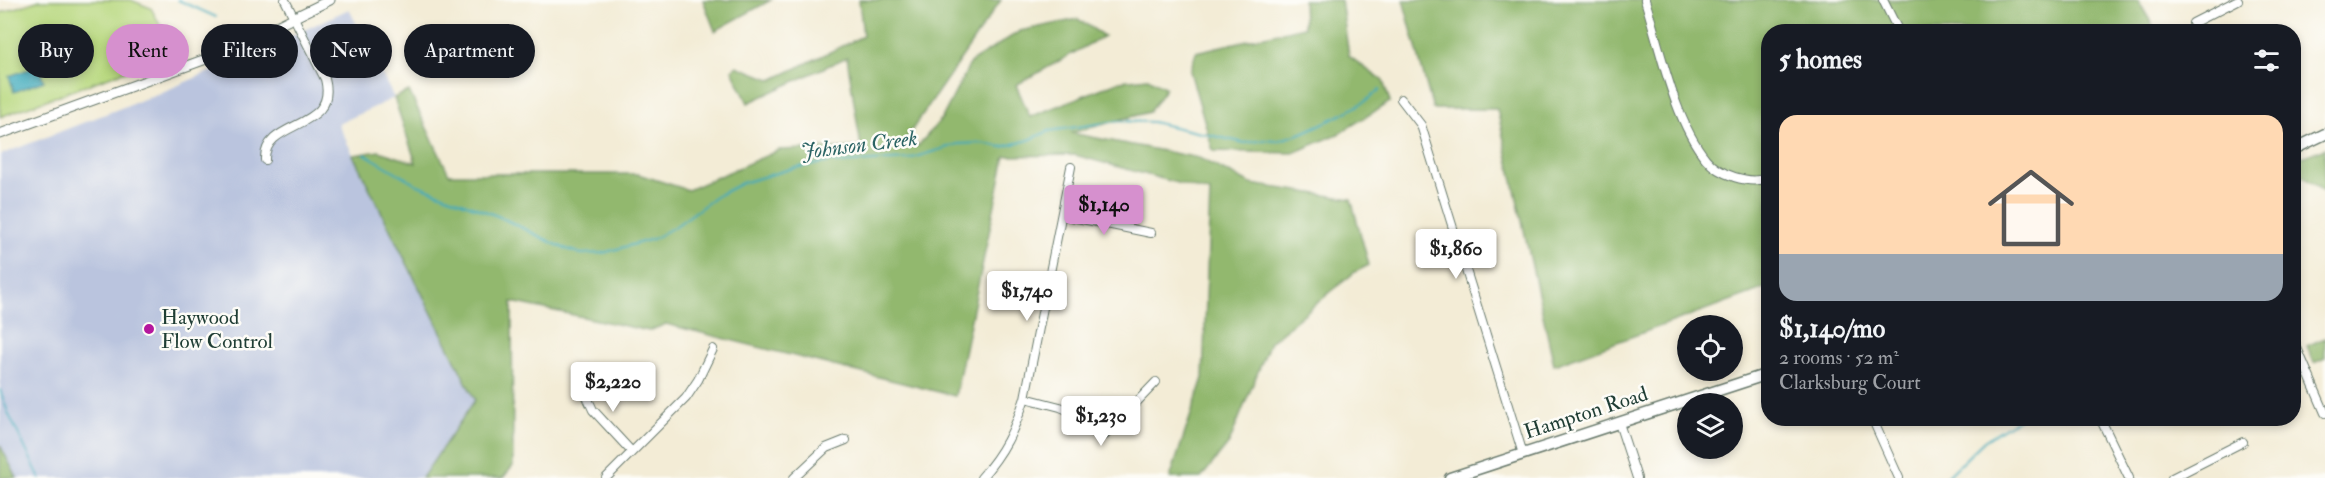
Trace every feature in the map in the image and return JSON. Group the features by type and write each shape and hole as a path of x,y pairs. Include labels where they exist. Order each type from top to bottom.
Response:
{"main road":[{"path":"2301,146 2325,134"},
{"name":"Hampton Road","path":"1450,478 1761,376"}],"street":[{"path":"265,160 265,152 270,142 315,116 326,96 325,79 285,0"},
{"path":"0,134 217,55 330,0"},
{"path":"1645,0 1672,89 1688,131 1707,161 1733,177 1761,180"},
{"path":"1884,0 1895,24"},
{"path":"2193,23 2238,0"},
{"path":"1401,99 1421,125 1523,454"},
{"path":"981,478 998,459 1014,433 1025,398 1071,166"},
{"path":"1062,215 1151,233"},
{"path":"606,478 686,398 698,380 713,348"},
{"path":"2301,357 2325,412"},
{"path":"1025,398 1060,407 1084,417 1105,435 1156,382"},
{"path":"581,384 593,410 631,451"},
{"path":"1618,423 1637,478"},
{"path":"1876,426 1899,478"},
{"path":"2104,426 2129,478"},
{"path":"794,478 826,448 846,440"},
{"path":"2172,478 2243,442"}],"shaded area":[{"path":"349,9 357,24 317,24"},
{"path":"310,27 310,78 384,78 394,98 338,124 475,400 422,478 17,478 0,445 0,155 201,75 201,78 298,78 298,33"}],"green space":[{"path":"40,0 131,0 151,8 159,24 106,24 106,78 0,117 0,13"},
{"path":"703,0 771,0 715,31"},
{"path":"859,0 1001,0 907,137 918,146 942,118 971,62 1020,31 1078,19 1104,36 1016,85 1030,117 1120,81 1148,78 1166,88 1149,112 1071,133 1199,158 1251,184 1351,199 1369,265 1355,272 1270,342 1229,443 1201,478 1170,478 1203,378 1210,192 1075,155 1005,156 955,396 666,324 649,331 512,302 513,466 503,478 422,478 475,400 353,155 379,151 416,163 394,98 409,91 449,174 638,174 688,190 779,150 861,147 847,57 748,103 732,70 737,66 772,80 863,36"},
{"path":"1303,0 1341,0 1349,56 1383,81 1390,102 1338,134 1293,153 1213,151 1190,71 1196,52 1304,27"},
{"path":"1403,0 2138,0 2152,24 1761,24 1761,290 1691,315 1677,315 1677,320 1554,365 1497,109 1433,109"},
{"path":"2325,148 2325,193 2301,174 2301,157"},
{"path":"2325,338 2325,358 2314,363 2307,346"},
{"path":"0,445 17,478 0,478"}],"water":[{"path":"18,73 18,78 43,78 44,81 14,92 9,76"}],"waterway":[{"name":"Johnson Creek","path":"178,0 216,17"},
{"name":"Johnson Creek","path":"365,154 418,185 500,217 561,247 581,254 603,253 653,239 676,226 717,196 742,183 794,168 835,161 836,163 909,159 958,144 982,143 1002,147 1029,140 1049,131 1118,121 1152,122 1245,143 1277,141 1302,133 1343,114 1366,101 1380,89"},
{"path":"0,390 9,415 40,478"},
{"path":"1946,478 1984,441 2007,426"}],"place":[{"name":"Haywood Flow Control","path":"149,329"}]}
